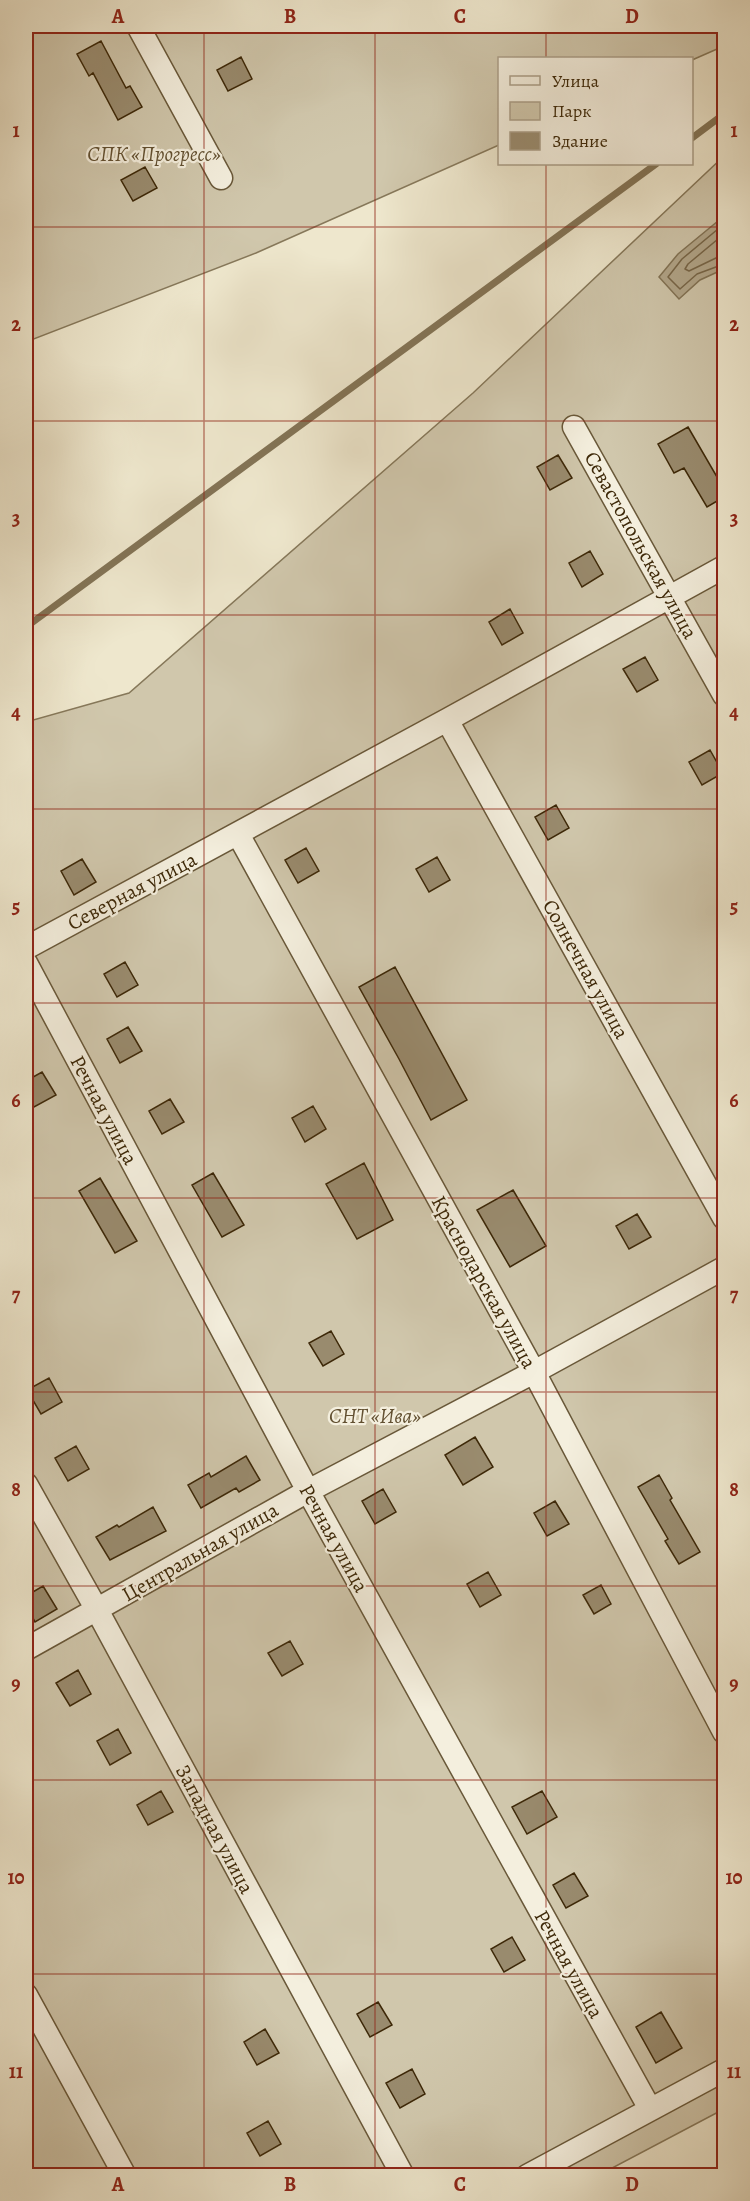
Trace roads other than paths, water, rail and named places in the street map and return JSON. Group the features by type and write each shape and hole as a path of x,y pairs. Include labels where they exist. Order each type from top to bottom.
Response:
{"street":[{"path":"138,26 221,177"},
{"name":"Севастопольская улица","path":"574,427 724,695"},
{"name":"Северная улица","path":"26,948 724,567"},
{"name":"Солнечная улица","path":"447,720 724,1218"},
{"name":"Краснодарская улица","path":"238,834 534,1372 724,1732"},
{"name":"Речная улица","path":"26,963 308,1491 650,2109"},
{"name":"Центральная улица","path":"26,1649 308,1491 534,1372 724,1268"},
{"name":"Западная улица","path":"26,1484 97,1610 403,2175"},
{"path":"26,1995 125,2175"},
{"path":"526,2175 724,2070"}],"water":[{"path":"724,216 724,269 700,280 679,299 659,277 678,254"}],"waterway":[{"path":"693,137 724,114"},
{"path":"26,627 655,165"}],"park label":[{"name":"СПК «Прогресс»","path":"154,154"},
{"name":"СНТ «Ива»","path":"375,1416"}]}
